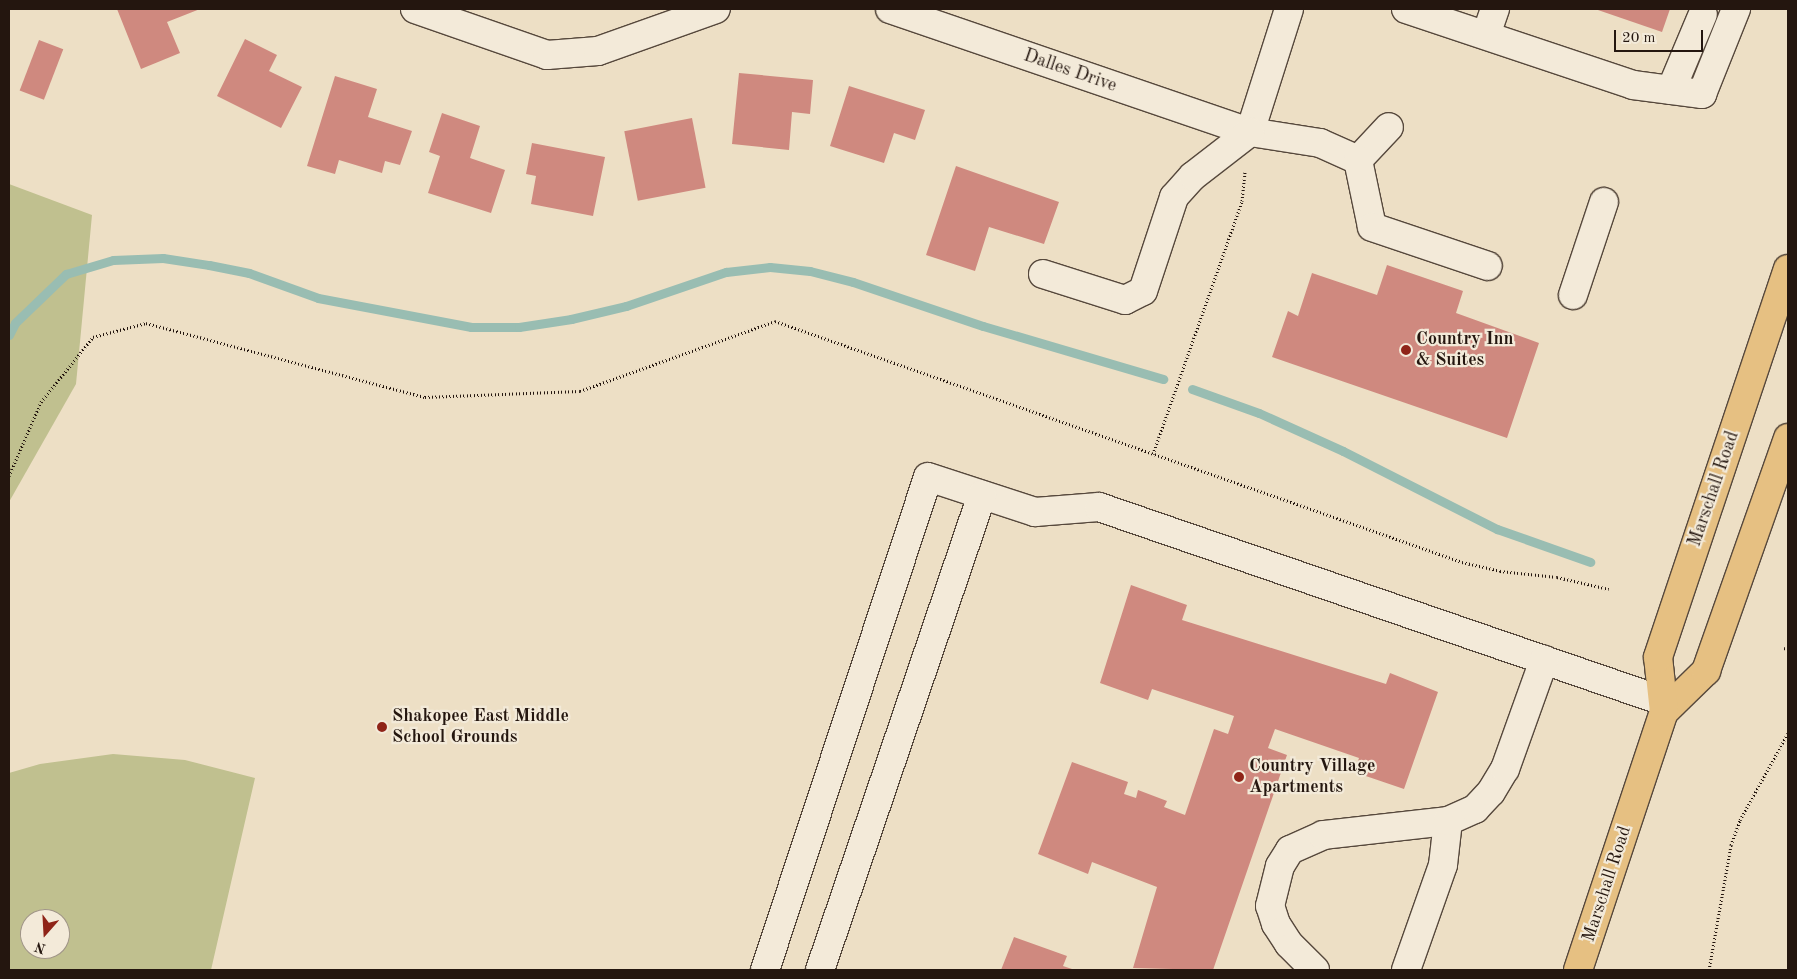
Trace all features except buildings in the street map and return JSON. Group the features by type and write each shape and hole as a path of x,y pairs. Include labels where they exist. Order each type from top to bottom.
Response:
{"main road":[{"name":"Marschall Road","path":"1578,970 1664,706 1658,657 1788,269"},
{"name":"Marschall Road","path":"1664,706 1706,671 1788,438"}],"street":[{"path":"415,9 547,55 598,51 716,9"},
{"name":"Dalles Drive","path":"890,9 1250,132 1320,143 1358,160"},
{"path":"1043,274 1125,300 1144,291 1174,197 1193,176 1250,132 1289,9"},
{"path":"1406,9 1633,85 1702,94 1736,9"},
{"path":"1486,36 1495,9"},
{"path":"1671,90 1703,14"},
{"path":"1390,127 1358,160 1372,227 1488,266"},
{"path":"1573,295 1604,202"},
{"path":"765,970 928,477 1035,512 1099,507 1544,660 1664,706"},
{"path":"820,970 982,495"},
{"path":"1314,970 1290,944 1276,924 1270,906 1280,866 1290,850 1324,835 1448,821 1475,809 1491,792 1505,769 1544,660"},
{"path":"1406,970 1443,865 1448,821"}],"path":[{"path":"1153,454 1242,200 1250,132"},
{"path":"9,476 40,402 93,337 146,322 425,397 580,391 775,321 1462,562 1500,572 1557,577 1609,589"},
{"path":"1784,648 1788,649"},
{"path":"1709,970 1731,845 1740,820 1788,733"}],"green space":[{"path":"9,184 92,215 76,384 9,502"},
{"path":"113,754 185,760 255,778 211,970 9,970 9,773 40,764"}],"waterway":[{"path":"9,335 15,323 66,274 113,260 163,258 209,265 249,273 318,298 471,327 519,327 571,319 626,306 726,272 770,267 810,271 853,282 983,326 1163,379"},
{"path":"1192,389 1259,413 1343,451 1497,529 1590,562"}],"place":[{"name":"Country Inn & Suites","path":"1406,350"},
{"name":"Shakopee East Middle School Grounds","path":"382,727"},
{"name":"Country Village Apartments","path":"1239,777"}]}
